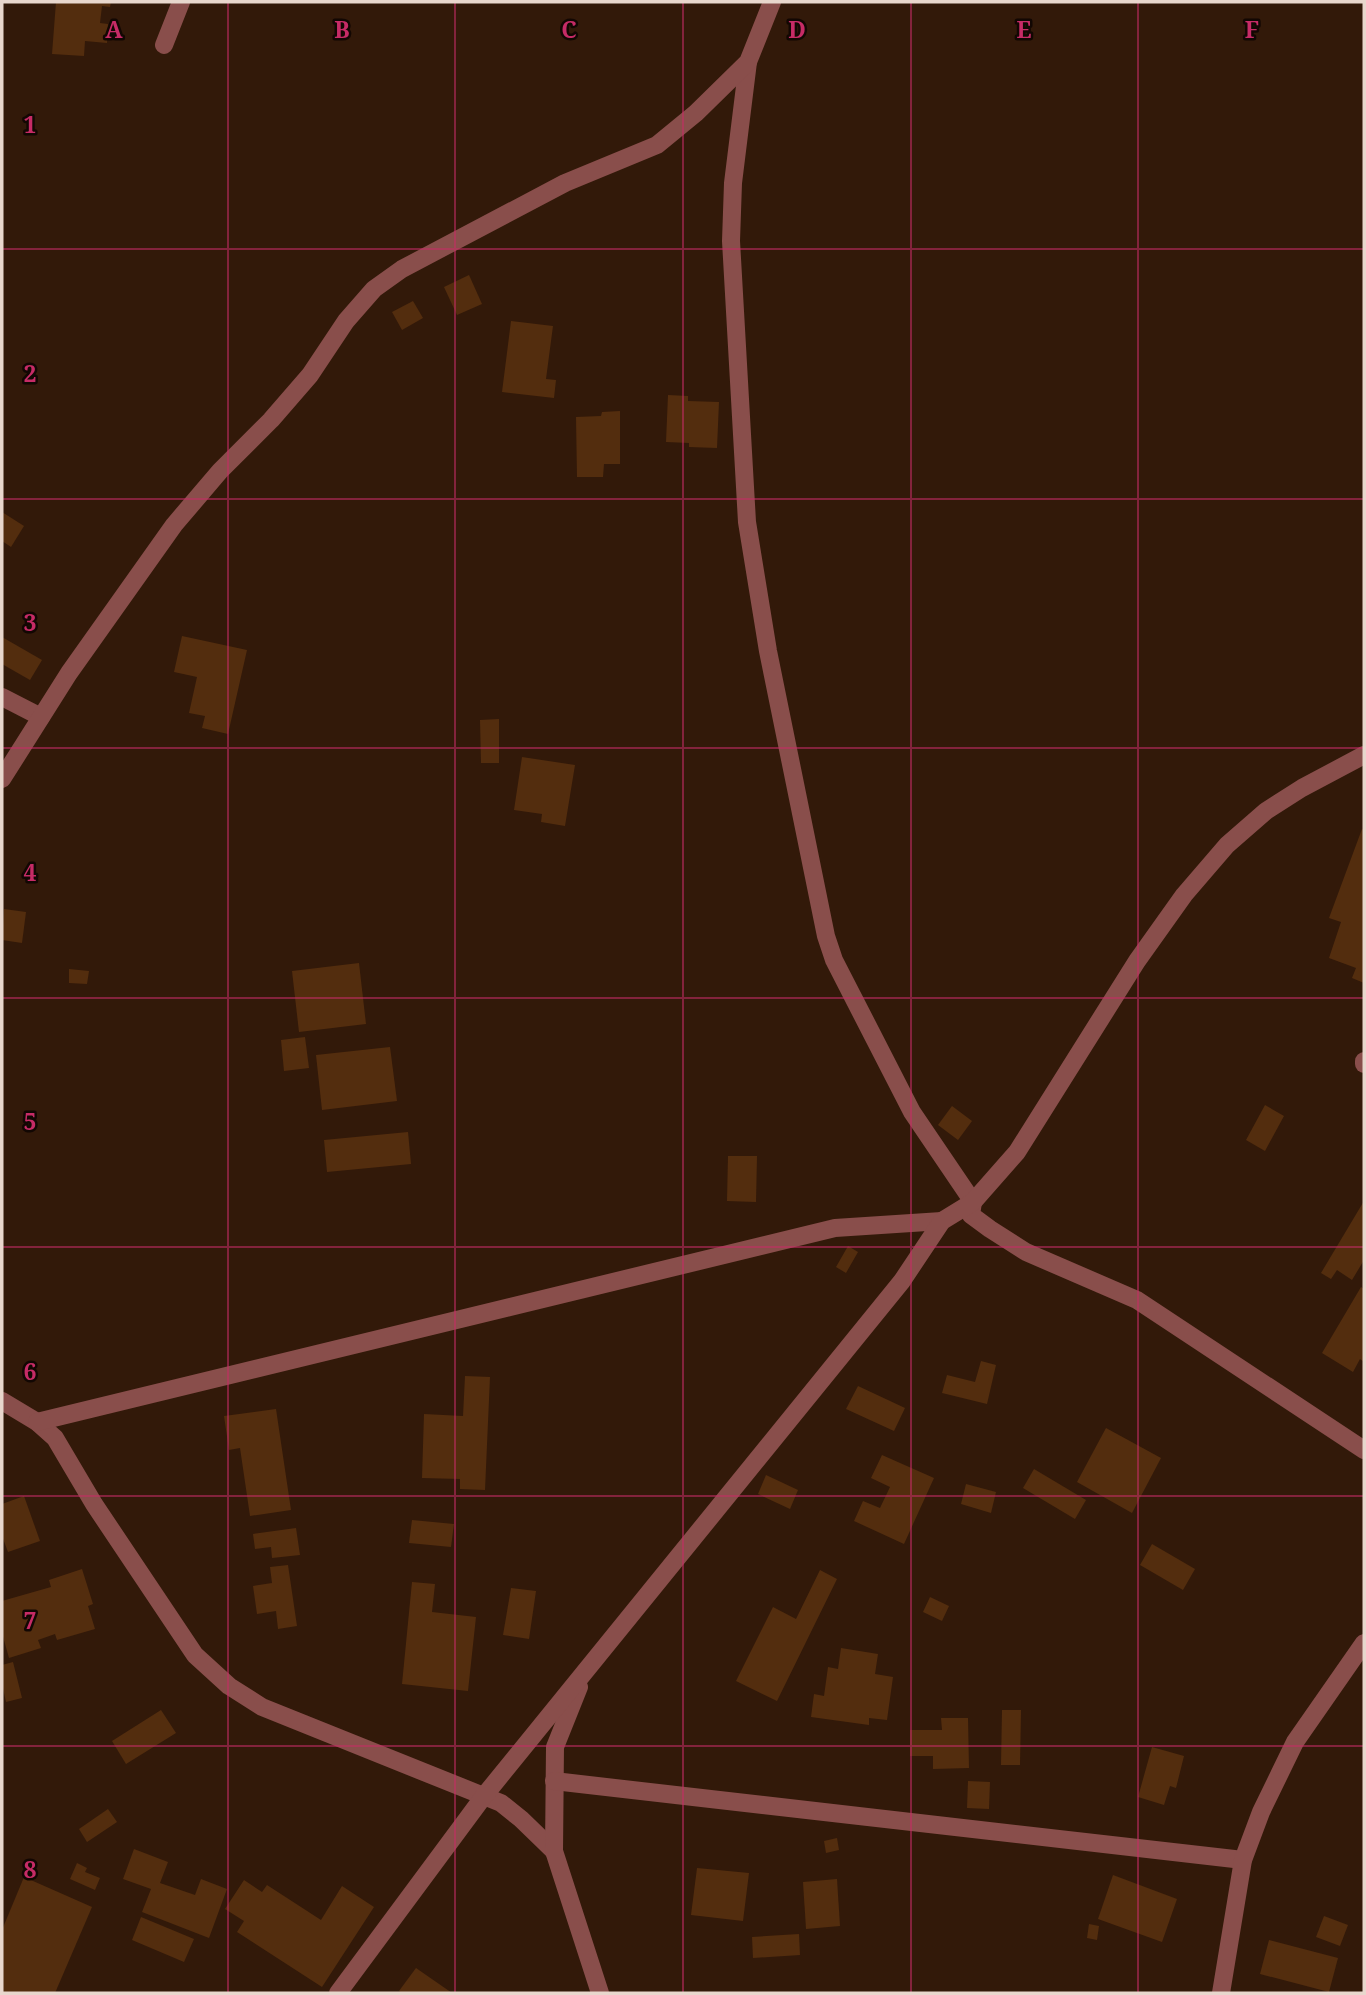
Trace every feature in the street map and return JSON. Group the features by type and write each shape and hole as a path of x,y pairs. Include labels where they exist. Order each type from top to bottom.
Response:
{"street":[{"path":"164,45 181,2"},
{"path":"772,2 747,62 733,183 731,241 747,522 768,651 826,936 834,960 912,1112 973,1202 971,1215 989,1230 1026,1252 1137,1300 1364,1450"},
{"path":"2,779 69,673 174,525 310,374 346,321 374,289 402,269 565,183 657,145 696,113 747,62"},
{"path":"2,697 41,717"},
{"path":"37,1422 835,1228 942,1220 973,1202 1017,1152 1137,961 1184,895 1227,845 1266,811 1302,788 1364,755"},
{"path":"338,1993 484,1796 902,1281 942,1220"},
{"path":"2,1401 37,1422 55,1438 94,1504 195,1655 229,1686 262,1707 501,1803 554,1851"},
{"path":"1221,1993 1243,1860 1261,1812 1295,1742 1364,1643"},
{"path":"586,1671 555,1747 554,1851 600,1993"},
{"path":"554,1780 1243,1860"}],"building":[{"path":"56,2 111,2 110,7 102,6 100,23 108,24 107,43 85,41 84,56 52,54"},
{"path":"469,275 482,304 457,315 444,287"},
{"path":"413,301 423,318 402,330 392,312"},
{"path":"511,321 553,326 546,379 556,380 554,398 502,392"},
{"path":"668,395 688,396 688,401 719,402 717,448 689,447 689,443 666,442"},
{"path":"620,411 620,464 604,464 603,477 577,477 576,417 601,416 602,412"},
{"path":"2,512 24,526 11,547 2,541"},
{"path":"182,636 247,650 228,734 202,728 205,716 189,713 197,677 174,672"},
{"path":"2,637 42,660 30,680 2,664"},
{"path":"499,719 499,763 481,763 480,720"},
{"path":"522,757 575,765 565,826 541,822 542,814 514,810"},
{"path":"1362,829 1364,983 1352,978 1356,968 1329,958 1341,922 1329,918"},
{"path":"4,909 26,912 22,943 2,940"},
{"path":"359,963 366,1024 299,1032 292,971"},
{"path":"69,969 89,971 87,984 69,983"},
{"path":"305,1037 309,1068 284,1071 281,1040"},
{"path":"390,1047 397,1101 322,1110 316,1055"},
{"path":"1265,1105 1284,1116 1265,1151 1246,1140"},
{"path":"952,1106 972,1121 958,1140 938,1125"},
{"path":"408,1132 411,1164 327,1172 324,1140"},
{"path":"728,1156 757,1156 756,1202 727,1201"},
{"path":"1364,1201 1364,1260 1352,1280 1337,1270 1331,1279 1321,1273"},
{"path":"848,1246 858,1252 846,1273 836,1267"},
{"path":"1361,1287 1364,1289 1364,1362 1360,1359 1353,1372 1322,1353"},
{"path":"981,1361 996,1365 987,1404 942,1393 947,1375 975,1382"},
{"path":"465,1376 490,1377 485,1490 460,1489 460,1479 422,1478 424,1414 463,1416"},
{"path":"858,1386 905,1408 894,1431 846,1409"},
{"path":"276,1409 291,1510 250,1516 240,1448 229,1450 224,1416"},
{"path":"1106,1428 1161,1458 1132,1513 1077,1482"},
{"path":"882,1455 934,1478 904,1544 854,1521 863,1501 880,1508 890,1487 871,1478"},
{"path":"1034,1469 1086,1500 1075,1519 1023,1488"},
{"path":"766,1475 798,1490 790,1509 758,1494"},
{"path":"966,1484 996,1492 991,1513 961,1504"},
{"path":"24,1496 40,1541 8,1552 2,1536 2,1504"},
{"path":"412,1520 454,1524 451,1547 409,1543"},
{"path":"296,1528 300,1555 272,1558 271,1547 255,1549 253,1534"},
{"path":"1152,1544 1195,1569 1183,1590 1140,1565"},
{"path":"288,1565 297,1626 278,1629 276,1611 257,1614 253,1586 272,1583 270,1567"},
{"path":"82,1569 93,1604 88,1606 95,1629 57,1640 55,1634 38,1640 41,1648 9,1658 2,1633 2,1601 51,1587 49,1580"},
{"path":"820,1570 837,1579 777,1701 736,1681 773,1607 796,1619"},
{"path":"412,1582 435,1584 432,1612 476,1617 468,1691 402,1684"},
{"path":"511,1588 536,1591 529,1639 503,1635"},
{"path":"930,1597 949,1606 942,1621 923,1612"},
{"path":"841,1648 878,1654 875,1674 893,1677 887,1720 869,1718 869,1725 811,1717 814,1694 824,1696 828,1667 838,1669"},
{"path":"13,1662 22,1698 6,1702 2,1665"},
{"path":"161,1710 176,1733 126,1764 112,1741"},
{"path":"1002,1710 1021,1710 1020,1765 1001,1765"},
{"path":"941,1718 968,1718 969,1768 933,1769 933,1756 910,1756 910,1730 942,1730"},
{"path":"1152,1747 1184,1756 1176,1788 1170,1786 1164,1805 1138,1797"},
{"path":"968,1781 990,1782 989,1809 967,1808"},
{"path":"108,1809 117,1822 87,1842 79,1829"},
{"path":"837,1838 839,1850 826,1853 824,1841"},
{"path":"134,1849 168,1862 160,1883 195,1895 201,1879 227,1889 209,1938 142,1912 151,1889 123,1879"},
{"path":"77,1863 87,1868 85,1872 100,1878 95,1890 70,1879"},
{"path":"697,1868 749,1873 743,1921 691,1915"},
{"path":"1113,1875 1177,1899 1162,1942 1098,1919"},
{"path":"24,1877 92,1907 55,1993 2,1993 2,1930"},
{"path":"837,1879 840,1926 806,1929 803,1882"},
{"path":"244,1880 262,1892 267,1885 321,1920 342,1886 374,1907 322,1987 237,1932 244,1921 225,1909"},
{"path":"1324,1916 1348,1925 1340,1946 1316,1937"},
{"path":"141,1917 194,1939 184,1962 132,1940"},
{"path":"1089,1924 1099,1926 1097,1940 1087,1938"},
{"path":"799,1934 800,1955 753,1958 752,1937"},
{"path":"1269,1940 1338,1958 1329,1992 1260,1974"},
{"path":"416,1968 452,1993 399,1991"}]}
